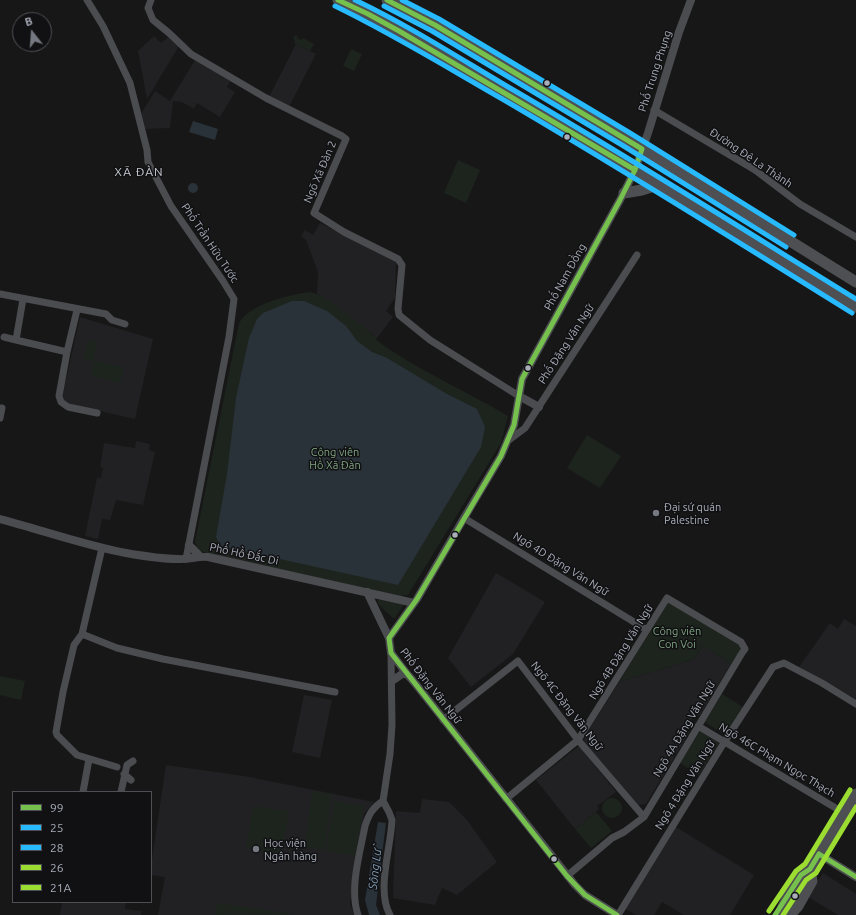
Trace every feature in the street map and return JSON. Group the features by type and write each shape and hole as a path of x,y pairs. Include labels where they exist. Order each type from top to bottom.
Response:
{"main road":[{"path":"338,0 399,31 635,170 856,307"},
{"path":"387,0 435,25 642,149 856,282"},
{"path":"624,193 642,190 657,185"},
{"path":"780,915 786,900 801,875 810,869 856,794"},
{"path":"794,911 812,881 810,869"}],"street":[{"name":"Phố Trần Hữu Tước","path":"88,0 103,26 130,83 148,162 171,206 223,280 234,299 229,337 186,559"},
{"name":"Ngõ Xã Đàn 2","path":"151,0 148,8 153,20 191,54 266,98 346,139 314,213 344,232 398,259 402,265 398,309 399,315 430,340 519,396"},
{"name":"Phố Trung Phụng","path":"635,170 679,32 692,0"},
{"name":"Đường Đê La Thành","path":"654,110 755,170 800,204 856,237"},
{"name":"Phố Nam Đồng","path":"519,396 522,379 624,193 635,170"},
{"name":"Phố Đặng Văn Ngữ","path":"509,440 525,428 637,255"},
{"path":"0,294 77,310 106,314 112,320 124,324"},
{"path":"16,340 23,299"},
{"path":"77,310 59,396 61,402 68,407 96,413"},
{"path":"4,337 67,352"},
{"path":"519,396 539,407"},
{"name":"Phố Đặng Văn Ngữ","path":"519,396 514,425 509,440 414,603 389,638 391,653 406,674 414,682 567,876 585,895 617,915"},
{"path":"0,408 2,408 0,418"},
{"name":"Ngõ 4D Đặng Văn Ngữ","path":"464,518 647,630"},
{"name":"Phố Hồ Đắc Di","path":"0,519 102,548 133,554 177,559 200,556 223,560 414,603"},
{"path":"189,545 200,556"},
{"path":"102,548 82,634 74,645 63,692 56,732 57,735 77,755 117,767"},
{"path":"367,592 389,638"},
{"name":"Ngõ 4B Đặng Văn Ngữ","path":"506,799 578,740 667,598"},
{"name":"Ngõ 4A Đặng Văn Ngữ","path":"567,876 612,838 624,832 644,817 744,649 741,642 667,598"},
{"path":"82,634 117,648 163,660 335,692"},
{"path":"390,915 385,906 384,887 392,820 383,801 392,738 391,653"},
{"name":"Ngõ 4C Đặng Văn Ngữ","path":"443,720 518,661 578,740 644,817"},
{"name":"Ngõ 4 Đặng Văn Ngữ","path":"617,915 725,741 773,667 784,663 822,683 856,704"},
{"path":"392,681 402,674 406,674"},
{"name":"Ngõ 46C Phạm Ngọc Thạch","path":"698,726 844,813"},
{"path":"83,791 89,759"},
{"path":"121,791 127,764 132,761"},
{"path":"124,774 132,780"},
{"path":"358,915 355,903 355,890 365,826 372,809 383,801"},
{"path":"819,854 856,877"}],"shaded area":[{"path":"154,36 161,43 170,36 179,46 147,99 138,51"},
{"path":"296,44 316,54 289,107 269,97"},
{"path":"195,60 230,81 227,87 235,92 220,117 197,103 194,109 182,102 173,101 170,128 145,129 141,114 155,91 170,101"},
{"path":"320,223 396,261 395,298 386,311 393,317 377,338 317,294 318,272 306,240 301,236 305,230 313,235"},
{"path":"80,317 153,339 135,419 64,403 63,393"},
{"path":"136,441 150,444 149,450 155,452 143,505 116,500 110,520 102,519 98,539 85,536 97,478 101,478 103,468 100,467 104,443 135,448"},
{"path":"496,573 545,602 513,654 471,687 448,658"},
{"path":"844,619 856,626 856,702 799,667 830,623 838,629"},
{"path":"703,645 731,664 700,715 693,717 686,728 689,733 646,804 638,805 584,743 585,736 619,682 694,659"},
{"path":"304,695 332,700 320,758 292,752"},
{"path":"579,746 616,792 597,806 599,809 575,829 536,780"},
{"name":"Học viện Ngân hàng","path":"166,765 244,776 374,802 364,814 355,862 350,904 354,915 158,915 165,877 152,875 152,859"},
{"path":"422,799 449,802 467,820 497,862 457,895 442,888 435,905 393,898 396,811 420,813"},
{"path":"676,827 754,875 730,915 684,915 662,902 654,915 636,915 624,908"},
{"path":"823,873 856,894 856,915 838,915 808,897"},
{"path":"62,903 126,903 125,909 142,911 141,915 60,915"}],"green space":[{"path":"295,35 301,40 303,38 314,44 310,51 294,43 295,40 293,39"},
{"path":"351,49 362,54 354,71 343,66"},
{"path":"458,160 480,170 466,203 444,193"},
{"name":"Công viên Hồ Xã Đàn","path":"310,292 335,305 377,338 376,340 392,351 508,416 501,443 408,595 400,596 206,553 199,549 195,542 239,323 252,310 261,305 292,295"},
{"path":"88,340 98,342 93,361 83,358"},
{"path":"94,361 124,367 120,383 91,376"},
{"path":"587,435 621,456 600,488 567,468"},
{"path":"378,600 402,604 403,606 395,618 393,618 378,604"},
{"name":"Công viên Con Voi","path":"668,602 739,644 741,649 731,664 703,645 694,659 619,682"},
{"path":"0,676 25,681 21,700 0,695"},
{"path":"722,694 743,707 725,735 705,722"},
{"path":"700,731 719,743 699,775 680,763"},
{"path":"312,791 332,794 324,850 305,847"},
{"path":"612,798 619,801 622,808 619,815 612,818 605,815 602,808 605,801"},
{"path":"334,801 364,806 355,856 326,851"},
{"path":"253,806 289,811 281,855 246,848"},
{"path":"596,812 612,831 591,848 575,829"},
{"path":"217,903 295,914 215,915"}],"water":[{"path":"193,121 218,129 215,140 189,132"},
{"path":"191,183 195,183 197,184 197,192 191,193 188,190 188,186"},
{"name":"Công viên Hồ Xã Đàn","path":"292,301 304,301 327,311 346,326 357,341 372,352 387,358 447,394 477,409 485,427 481,447 398,585 221,546 216,537 227,474 236,398 249,338 257,319 263,313"},
{"name":"Sông Lừ","path":"378,822 386,823 376,905 380,915 369,915 365,900"}],"transit line":[{"name":"99","path":"338,0 399,31 635,170"},
{"name":"28","path":"355,0 414,31 554,114 684,192 856,299"},
{"name":"99","path":"387,0 435,25 642,149 635,170 620,200 522,379 514,425 501,456 417,599 389,638 391,653 567,876 585,895 617,915"},
{"name":"28","path":"402,0 439,19 630,133 794,235"},
{"name":"25","path":"335,6 399,40 548,126 679,205 852,313"},
{"name":"25","path":"384,6 432,31 622,145 786,247"},
{"name":"21A","path":"769,911 796,871 805,864 850,790"},
{"name":"26","path":"783,915 806,880 816,873 856,807"},
{"name":"99","path":"775,915 801,875 810,869 819,854 856,877"}],"place":[{"name":"Đại sứ quán Palestine","path":"656,513"},
{"name":"Học viện Ngân hàng","path":"256,849"}],"district":[{"name":"XÃ ĐÀN","path":"139,172"}]}
